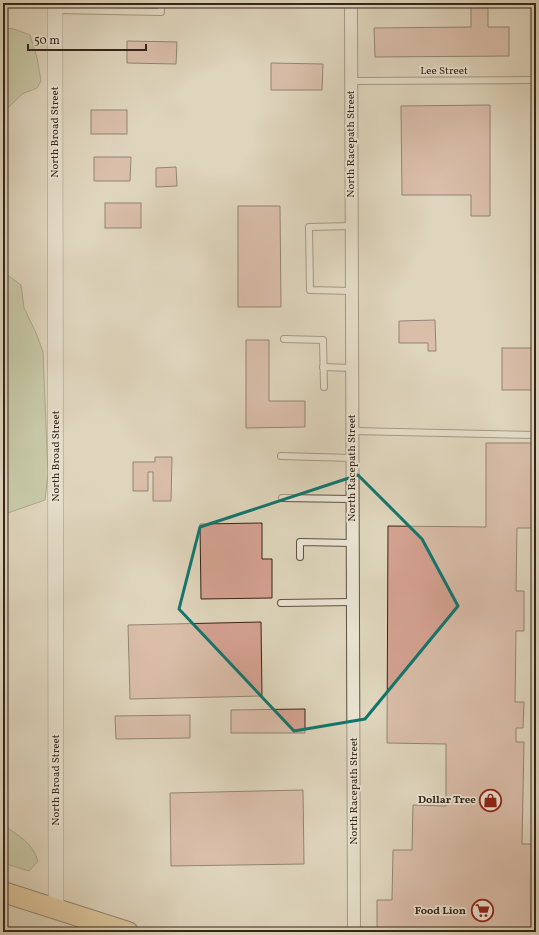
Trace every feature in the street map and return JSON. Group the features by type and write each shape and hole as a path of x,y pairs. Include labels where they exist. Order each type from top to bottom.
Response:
{"highway":[{"path":"3,892 128,932"}],"street":[{"name":"North Racepath Street","path":"351,3 354,932"},
{"name":"North Broad Street","path":"55,7 56,909"}],"lane":[{"path":"110,3 110,11"},
{"path":"55,7 110,11 161,12 161,3"},
{"name":"Lee Street","path":"351,81 536,80"},
{"path":"352,226 309,228 310,290 352,291"},
{"path":"284,339 323,340 324,387"},
{"path":"323,366 352,368"},
{"path":"352,431 536,435"},
{"path":"281,456 352,458"},
{"path":"282,498 352,499"},
{"path":"300,557 300,542 353,543"},
{"path":"281,603 353,602"}],"highlighted area":[{"path":"358,475 422,539 458,606 365,719 294,731 179,609 200,527"}],"green space":[{"path":"3,28 14,29 30,35 37,58 41,81 37,88 22,94 3,113"},
{"path":"3,272 21,285 24,308 43,352 48,474 45,500 5,514 3,514"},
{"path":"3,699 7,706 3,745"},
{"path":"3,825 29,844 35,854 38,861 29,871 3,863"}],"building":[{"path":"471,3 488,3 488,27 509,27 509,56 375,57 374,28 471,27"},
{"path":"127,41 177,42 176,64 127,63"},
{"path":"271,63 323,64 322,90 271,90"},
{"path":"490,105 490,216 471,216 471,195 402,195 401,106"},
{"path":"91,110 127,110 127,134 91,134"},
{"path":"94,157 131,157 130,181 94,181"},
{"path":"176,167 177,186 156,187 156,168"},
{"path":"105,203 141,203 141,228 105,228"},
{"path":"238,206 280,206 281,307 238,307"},
{"path":"435,320 436,351 428,351 428,343 399,343 399,321"},
{"path":"246,340 269,340 269,401 305,401 305,427 246,428"},
{"path":"502,348 536,348 536,390 502,390"},
{"path":"486,443 536,443 536,528 517,528 516,591 524,591 524,631 516,631 515,702 524,702 523,728 516,728 516,742 524,742 522,844 532,844 531,932 377,932 377,900 392,900 393,850 412,850 413,805 446,806 446,744 387,743 388,526 486,527"},
{"path":"155,457 172,457 171,501 153,501 153,472 148,472 148,491 133,491 133,462 155,462"},
{"path":"262,523 262,559 272,559 272,598 201,599 200,524"},
{"path":"261,622 262,696 130,699 128,625"},
{"path":"305,709 305,733 231,733 231,710"},
{"path":"190,715 190,738 116,739 115,716"},
{"path":"303,790 304,864 171,866 170,793"}],"place":[{"name":"Dollar Tree","path":"491,800"},
{"name":"Food Lion","path":"482,911"}]}
